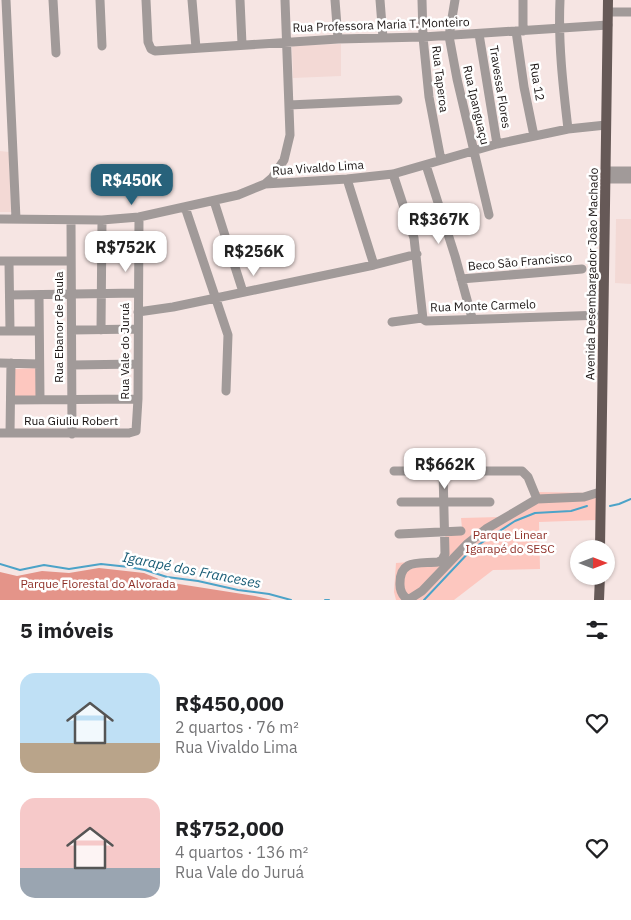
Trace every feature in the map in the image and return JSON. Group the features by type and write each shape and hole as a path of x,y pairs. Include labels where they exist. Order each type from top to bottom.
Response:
{"main road":[{"name":"Avenida Desembargador João Machado","path":"601,540 605,508 600,492 608,0"},
{"path":"599,600 600,585"}],"street":[{"path":"6,0 16,219"},
{"path":"53,0 56,53"},
{"path":"100,0 102,46"},
{"name":"Rua Professora Maria T. Monteiro","path":"146,0 148,42 155,51 338,39 449,36 608,24"},
{"path":"192,0 196,48"},
{"path":"240,0 242,44"},
{"path":"264,184 278,171 284,160 290,135 285,0"},
{"path":"334,0 338,39"},
{"path":"380,0 382,38"},
{"name":"Rua Taperoa","path":"422,0 422,37 429,97 441,160"},
{"name":"Rua Ipanguaçu","path":"455,0 449,36 457,79 489,215"},
{"name":"Rua 12","path":"523,0 520,31 524,87 534,136"},
{"path":"560,0 559,28 562,79 568,129"},
{"path":"608,12 631,12"},
{"name":"Travessa Flores","path":"479,34 497,144"},
{"path":"289,105 398,100"},
{"name":"Rua Vivaldo Lima","path":"0,219 102,220 138,217 238,195 264,184 393,174 497,144 568,129 606,125"},
{"path":"426,165 472,318"},
{"path":"606,175 631,171"},
{"name":"Rua Monte Carmelo","path":"393,174 414,238 422,318 426,320 603,315"},
{"path":"606,175 631,179"},
{"path":"347,179 374,265"},
{"path":"214,201 243,292"},
{"path":"185,208 228,335 226,391"},
{"name":"Rua Vale do Juruá","path":"137,426 138,217"},
{"name":"Rua Ebanor de Paula","path":"71,220 72,434"},
{"path":"101,330 102,220"},
{"path":"138,312 173,308 374,265 416,254"},
{"path":"10,331 10,295 5,262 71,261"},
{"name":"Beco São Francisco","path":"461,279 582,269"},
{"path":"10,295 138,293"},
{"path":"39,295 40,400"},
{"path":"392,322 422,318"},
{"path":"72,330 138,329"},
{"path":"0,331 39,331"},
{"path":"0,363 39,364"},
{"path":"10,433 11,364"},
{"path":"72,365 138,364"},
{"path":"10,400 138,399"},
{"name":"Rua Giuliu Robert","path":"0,433 129,434 136,431 137,426"},
{"path":"443,470 444,532 449,556 422,591 411,598 407,598 401,591 400,583 400,573 405,567 411,564 442,560 449,556 467,544 486,529 537,499 584,497 600,492"},
{"path":"394,471 522,472 528,477 537,499"},
{"path":"401,502 490,502"},
{"path":"399,534 461,531"}],"shaded area":[{"path":"341,44 341,76 293,78 292,47 294,45"},
{"path":"0,151 9,152 11,212 0,212"},
{"path":"616,219 631,219 631,284 615,283"}],"green space":[{"path":"38,368 38,397 12,397 12,369"},
{"name":"Parque Linear Igarapé do SESC","path":"537,492 596,493 596,520 539,522 540,569 493,570 454,600 396,600 394,592 396,563 443,558 446,530 462,528 461,518 500,517 532,499"},
{"name":"Parque Florestal do Alvorada","path":"99,568 144,573 166,582 272,600 0,600 0,572 17,576 42,571 69,573"}],"waterway":[{"path":"610,506 631,499"},
{"path":"424,600 472,549 515,521 535,513 571,511 587,506"},
{"name":"Igarapé dos Franceses","path":"0,564 20,570 44,565 69,569 101,564 129,567 167,577 269,594 291,600"}]}
